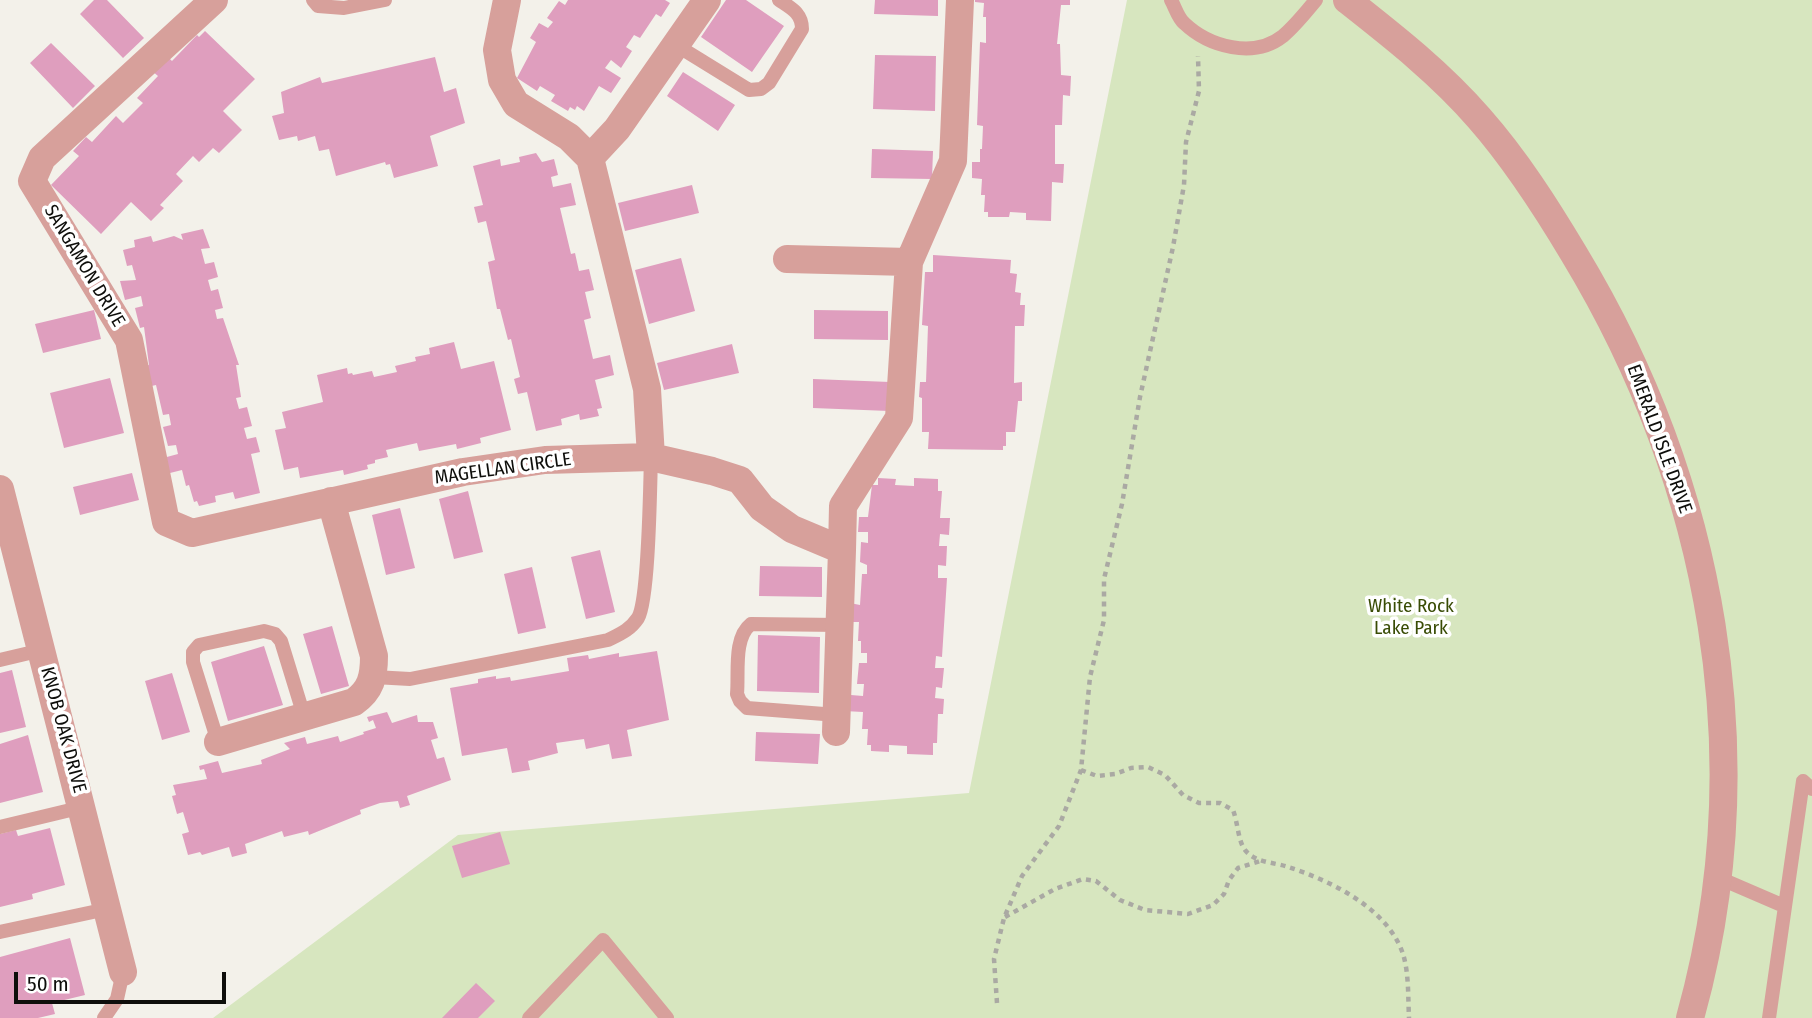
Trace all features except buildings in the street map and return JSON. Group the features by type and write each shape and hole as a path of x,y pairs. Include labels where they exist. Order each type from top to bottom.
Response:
{"street":[{"name":"SANGAMON DRIVE","path":"214,0 41,158 32,181 129,340 166,522 192,533 331,502"},
{"path":"507,0 497,50 502,80 516,104 569,137 590,158 648,389 652,457"},
{"path":"590,158 617,129 707,0"},
{"path":"837,724 843,506 899,418 909,262 953,162 960,0"},
{"name":"EMERALD ISLE DRIVE","path":"1347,0 1448,84 1507,152 1550,214 1601,298 1646,393 1675,470 1690,522 1706,596 1720,691 1725,788 1719,878 1708,950 1690,1018"},
{"path":"787,259 909,262"},
{"name":"MAGELLAN CIRCLE","path":"331,502 463,471 545,460 652,457 740,480 762,508 792,529 842,550"},
{"name":"KNOB OAK DRIVE","path":"0,489 5,531 42,650 123,972"},
{"path":"218,742 354,702 363,695 374,677 374,656 331,502"}],"lane":[{"path":"313,0 318,6 344,8 385,0"},
{"path":"676,45 749,90 761,89 769,83 802,29 802,19 797,12 779,0"},
{"path":"1171,0 1182,22 1205,39 1231,48 1261,47 1282,37 1316,0"},
{"path":"374,677 410,679 608,640 629,630 640,616 644,592 652,457"},
{"path":"837,724 747,708 737,694 740,640 743,631 751,624 840,625"},
{"path":"218,742 193,662 193,652 199,645 264,631 275,634 281,641 304,716"},
{"path":"0,660 42,650"},
{"path":"1769,1018 1803,781 1812,789"},
{"path":"0,827 83,807"},
{"path":"1719,878 1784,906"},
{"path":"0,932 107,908"},
{"path":"529,1018 603,940 667,1018"},
{"path":"104,1018 117,999 123,972"}],"path":[{"path":"997,1003 994,959 1004,918 1022,876 1059,826 1081,769 1090,677 1104,620 1104,579 1122,504 1140,397 1173,247 1184,185 1186,142 1199,91 1198,52 1205,39"},
{"path":"1081,769 1097,776 1147,766 1164,775 1183,795 1199,803 1220,803 1233,810 1239,827 1239,842 1247,853 1260,861 1286,866 1324,880 1377,913 1394,933 1404,958 1409,1018"},
{"path":"1004,918 1055,889 1083,879 1096,881 1120,900 1145,911 1188,914 1213,905 1224,894 1229,880 1238,868 1260,861"}],"green space":[{"name":"White Rock Lake Park","path":"1127,0 1812,0 1812,1018 213,1018 458,835 969,793"}]}
